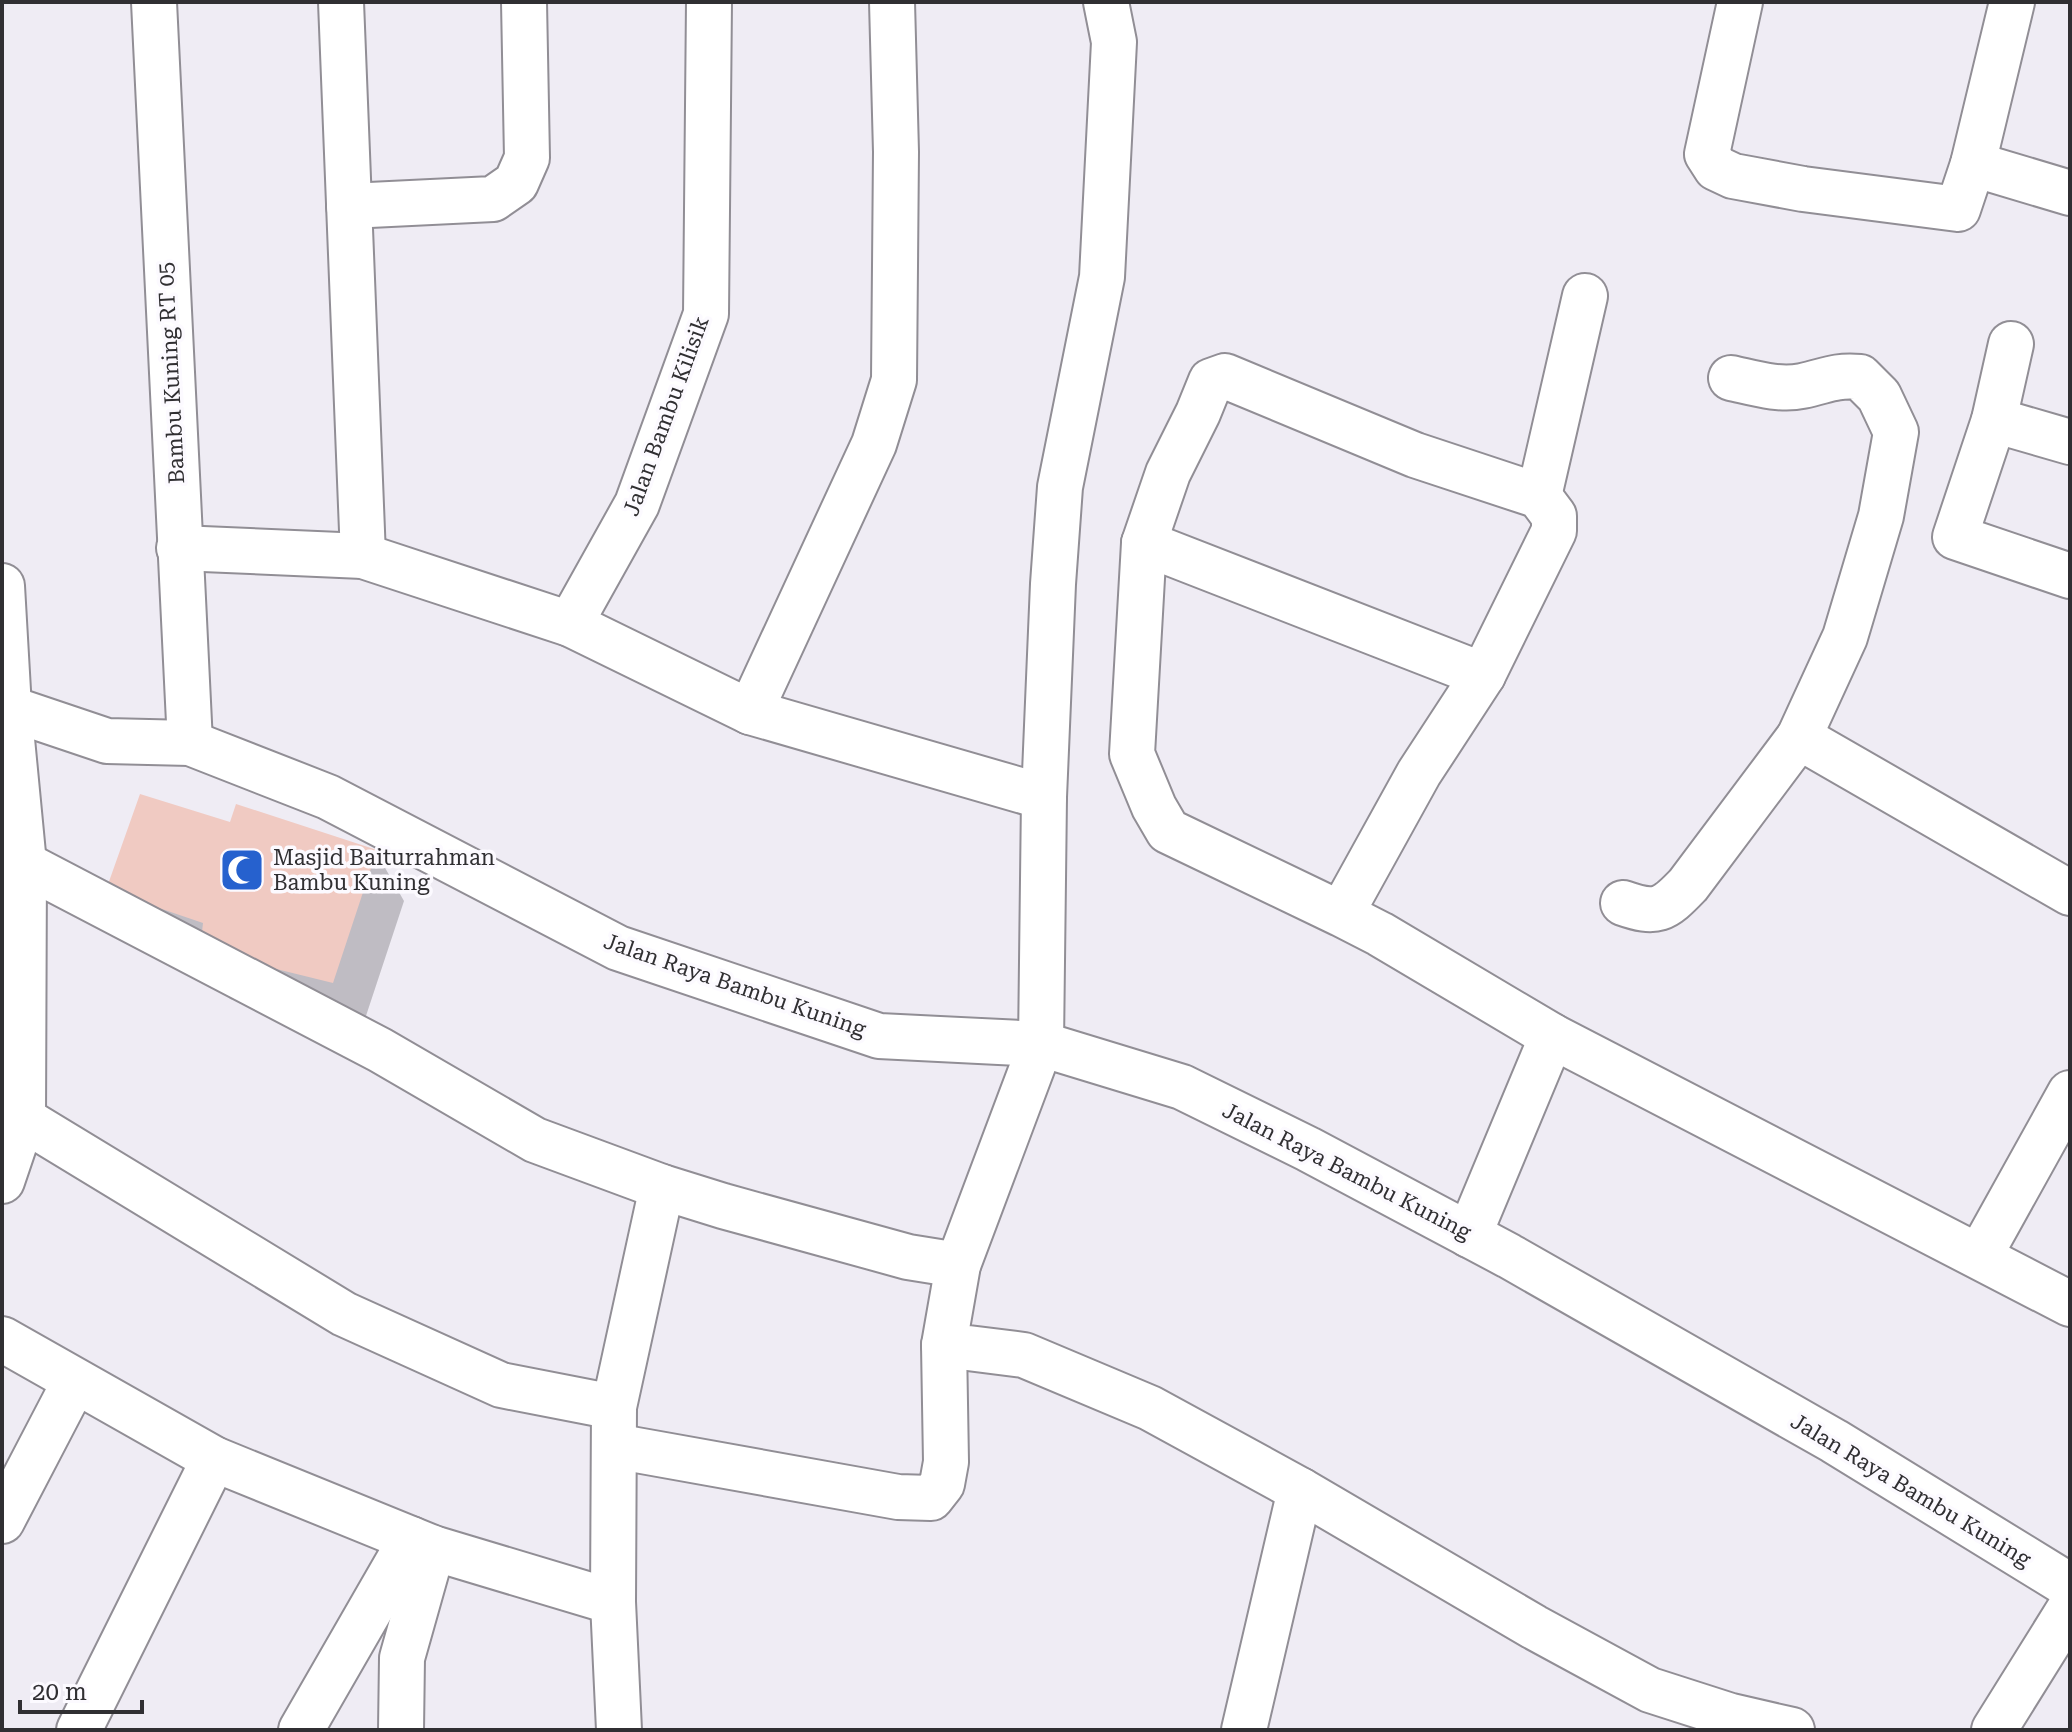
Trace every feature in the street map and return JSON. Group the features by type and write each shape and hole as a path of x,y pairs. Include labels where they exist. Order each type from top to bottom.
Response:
{"street":[{"name":"Bambu Kuning RT 05","path":"154,2 190,743"},
{"path":"341,2 363,556"},
{"path":"349,206 493,199 516,183 527,158 524,2"},
{"name":"Jalan Bambu Kilisik","path":"570,624 637,504 706,314 709,2"},
{"path":"750,712 874,444 894,380 896,152 892,2"},
{"path":"23,1119 344,1314 501,1385 614,1427 898,1497 931,1498 942,1484 960,1347 958,1265 1041,1044 1044,797 1060,487 1102,277 1114,42 1106,2"},
{"path":"1740,2 1707,154 1716,168 1733,176 1803,189 1958,209 1973,164 2012,2"},
{"path":"1973,164 2070,193"},
{"path":"1539,496 1585,296"},
{"path":"2011,344 1994,420 1955,537 2070,576"},
{"path":"1341,914 1419,773 1483,675 1554,531 1554,516 1539,496 1415,455 1225,376 1211,381 1168,473 1144,543 1132,754 1154,807 1168,831 1380,934 1552,1036 2070,1304"},
{"path":"1623,903 1647,912 1668,905 1688,885 1799,737 1845,637 1881,516 1896,432 1879,396 1860,377 1836,376 1800,387 1767,386 1731,378"},
{"path":"1994,420 2070,442"},
{"path":"1144,543 1483,675"},
{"path":"179,548 363,556 570,624 750,712 1044,797"},
{"path":"2,586 5,708 24,864 23,1119 2,1181"},
{"name":"Jalan Raya Bambu Kuning","path":"5,708 107,741 190,743 328,797 618,948 879,1036 1041,1044 1182,1087 1308,1149 1469,1235 1834,1441 2070,1586"},
{"path":"1799,737 2070,893"},
{"path":"24,864 380,1050 535,1140 662,1187 908,1257 958,1265"},
{"path":"1469,1235 1552,1036"},
{"path":"1980,1255 2070,1093"},
{"path":"619,1730 613,1602 614,1427 662,1187"},
{"path":"2,1339 214,1459 422,1544 613,1602"},
{"path":"960,1347 1024,1355 1150,1408 1650,1690 1731,1716 1792,1730"},
{"path":"2,1521 75,1381"},
{"path":"79,1730 214,1459"},
{"path":"1244,1730 1300,1490"},
{"path":"301,1730 422,1544"},
{"path":"401,1730 402,1658 422,1544"},
{"path":"1994,1730 2070,1608"}],"building":[{"name":"Masjid Baiturrahman Bambu Kuning","path":"140,794 230,822 236,804 377,850 333,983 200,950 203,923 106,890"}],"place":[{"name":"Masjid Baiturrahman Bambu Kuning","path":"242,870"}]}
